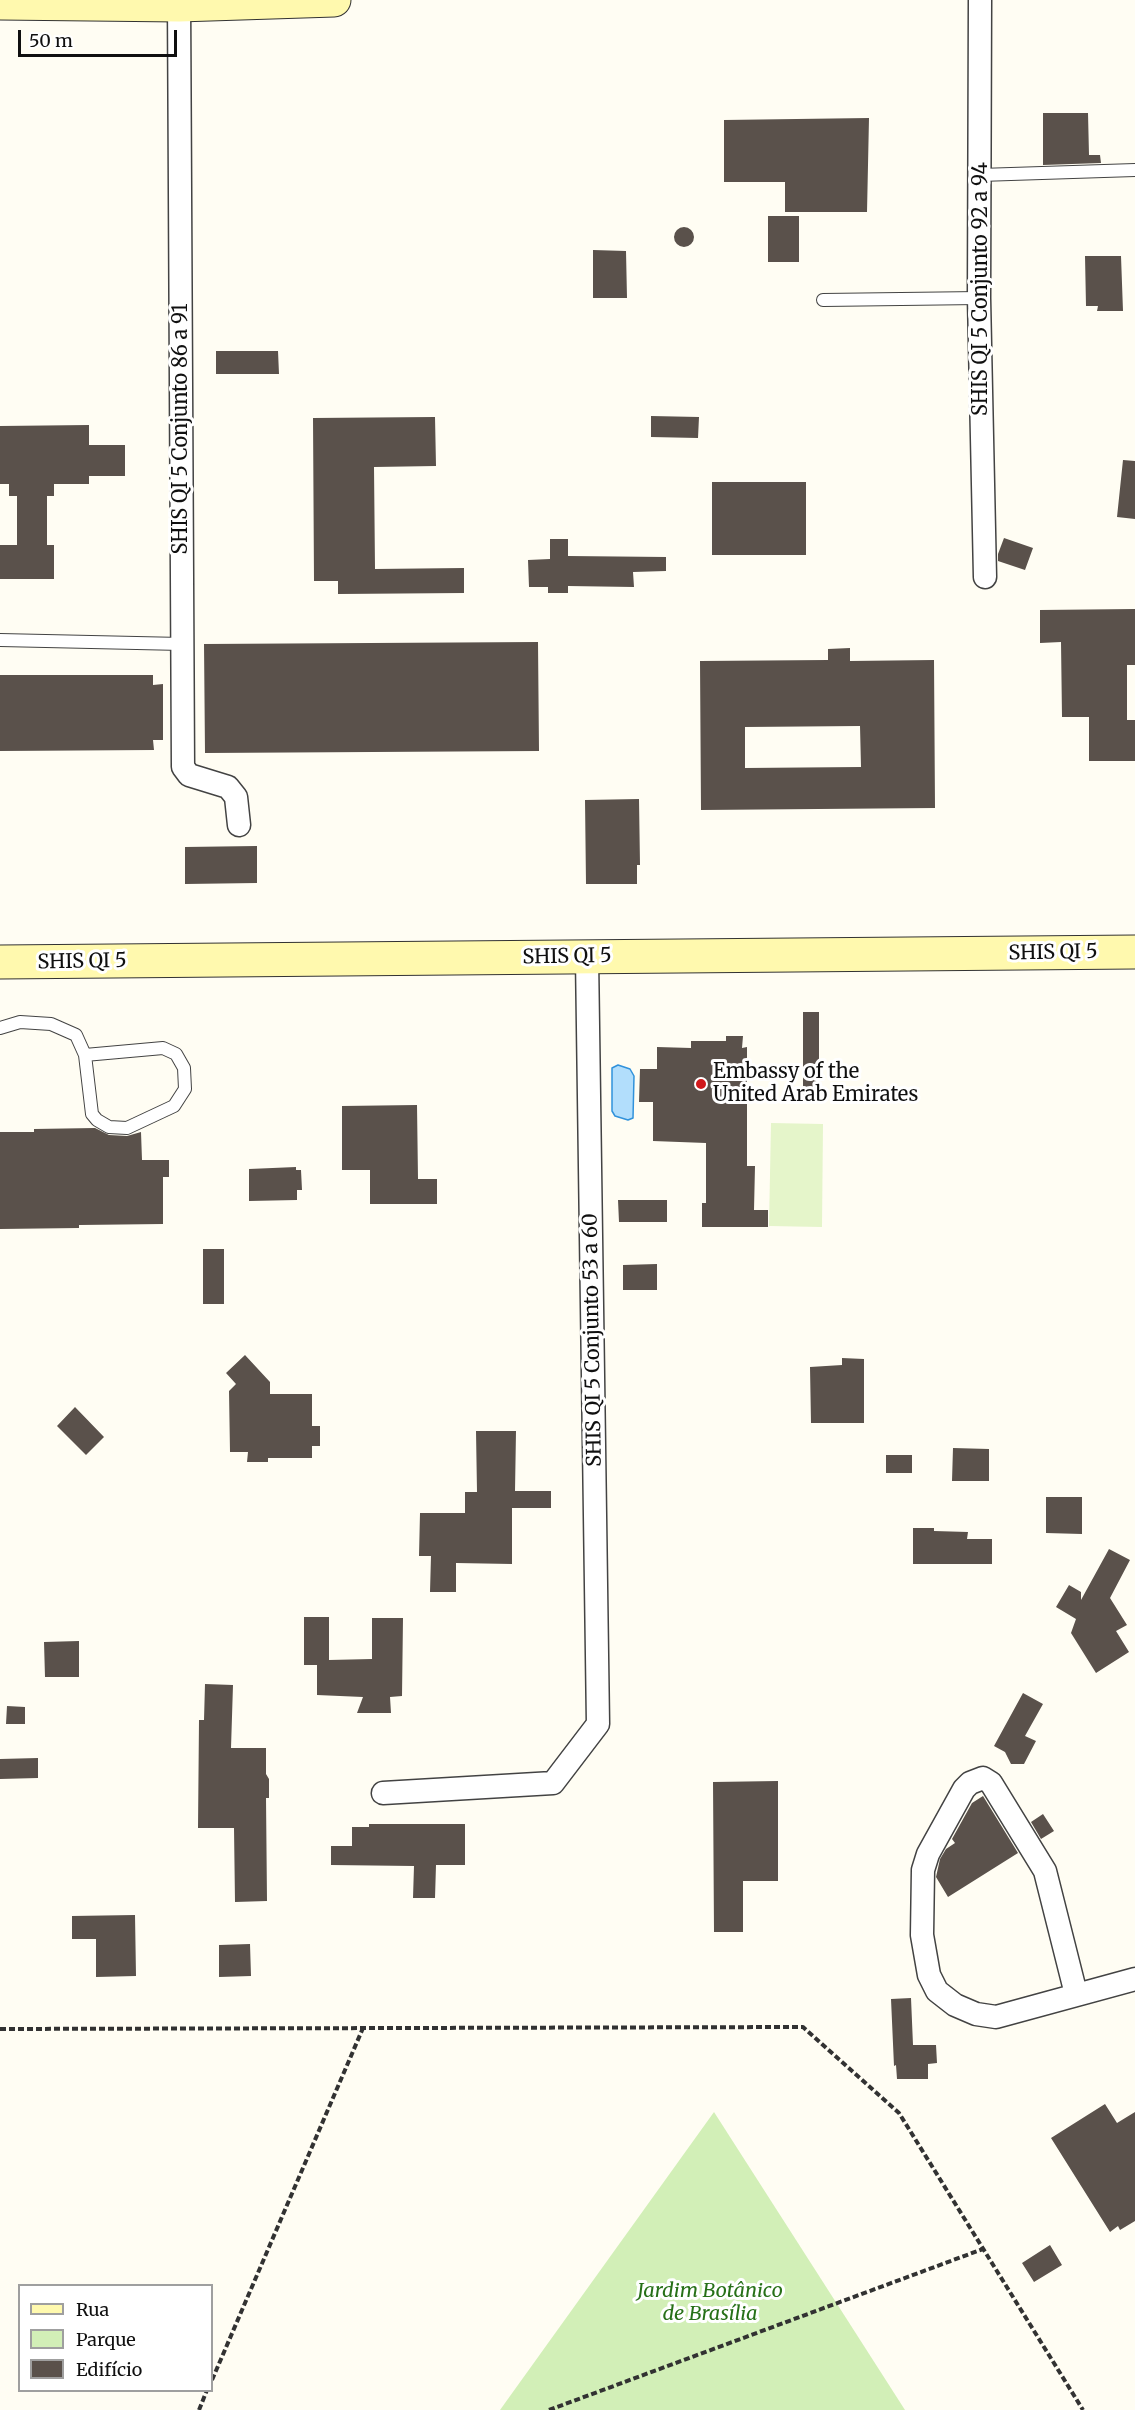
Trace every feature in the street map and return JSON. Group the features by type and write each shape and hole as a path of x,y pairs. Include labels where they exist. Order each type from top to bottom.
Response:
{"street":[{"path":"0,3 334,0"},
{"name":"SHIS QI 5 Conjunto 92 a 94","path":"980,0 979,298 984,577"},
{"name":"SHIS QI 5 Conjunto 86 a 91","path":"179,2 183,767 189,775 228,787 236,797 239,825"},
{"name":"SHIS QI 5","path":"0,962 1135,952"},
{"name":"SHIS QI 5 Conjunto 53 a 60","path":"383,1793 553,1782 598,1724 588,957"},
{"path":"1076,1994 1045,1871 990,1783 983,1778 970,1782 928,1854 922,1870 922,1935 929,1975 937,1991 955,2005 975,2014 996,2017 1135,1979"}],"lane":[{"path":"980,175 1135,170"},
{"path":"823,300 979,298"},
{"path":"0,640 182,644"},
{"path":"0,1028 20,1022 51,1024 76,1035 85,1055 92,1114 109,1127 127,1128 174,1106 185,1089 184,1068 176,1054 163,1048 85,1055"}],"path":[{"path":"0,2029 803,2027 899,2113 1083,2410"},
{"path":"213,2378 363,2028"},
{"path":"549,2410 983,2249"},
{"path":"199,2410 207,2392"}],"green space":[{"path":"771,1123 823,1124 822,1227 769,1226"},
{"name":"Jardim Botânico de Brasília","path":"714,2112 905,2410 500,2410"}],"water":[{"path":"618,1065 630,1069 634,1076 633,1118 628,1120 615,1116 612,1111 612,1068"}],"building":[{"path":"1043,113 1088,113 1089,155 1100,155 1101,163 1043,165"},
{"path":"869,118 867,212 785,212 785,182 724,182 724,120"},
{"path":"768,216 799,216 799,262 768,262"},
{"path":"684,227 691,230 694,237 691,244 684,247 677,244 674,237 677,230"},
{"path":"593,250 626,251 627,298 593,298"},
{"path":"1085,256 1121,256 1123,311 1097,311 1098,306 1086,306"},
{"path":"216,351 278,351 279,374 216,374"},
{"path":"651,416 699,417 698,438 651,437"},
{"path":"435,417 436,466 374,467 375,569 464,568 464,593 338,594 338,581 314,581 313,418"},
{"path":"89,425 89,445 125,445 125,476 89,476 89,484 54,484 54,496 47,496 47,545 54,545 54,579 0,579 0,545 17,545 17,496 9,496 9,484 0,484 0,426"},
{"path":"1123,460 1135,461 1135,519 1117,517"},
{"path":"712,482 806,482 806,555 712,555"},
{"path":"1004,538 1033,548 1025,570 998,561"},
{"path":"550,539 568,539 568,556 666,557 666,571 633,572 634,587 568,586 568,593 548,593 548,587 529,587 528,560 550,559"},
{"path":"1135,609 1135,665 1127,665 1127,720 1135,720 1135,761 1089,761 1089,717 1062,717 1061,642 1040,643 1040,610"},
{"path":"538,642 539,751 205,753 204,644"},
{"path":"850,648 850,661 934,660 935,808 701,810 700,661 828,660 828,649","holes":["860,726 861,767 745,768 745,727"]},
{"path":"0,675 153,675 153,685 163,684 163,740 153,740 154,750 0,751"},
{"path":"639,799 640,865 637,865 637,884 586,884 585,800"},
{"path":"257,846 257,883 185,884 185,847"},
{"path":"803,1012 819,1012 819,1099 803,1099"},
{"path":"726,1036 743,1036 742,1048 747,1047 747,1166 755,1166 754,1210 768,1210 768,1227 702,1227 702,1203 706,1203 706,1143 653,1141 653,1102 639,1102 640,1069 657,1069 657,1047 691,1048 691,1041 726,1041"},
{"path":"417,1105 418,1179 437,1179 437,1204 370,1204 370,1170 342,1170 342,1106"},
{"path":"95,1128 109,1135 127,1136 141,1132 142,1160 169,1160 169,1177 163,1177 163,1224 0,1229 0,1132"},
{"path":"296,1167 296,1170 301,1170 302,1190 297,1190 297,1200 249,1201 249,1169"},
{"path":"618,1200 667,1200 667,1222 619,1222"},
{"path":"203,1249 224,1249 224,1304 203,1304"},
{"path":"657,1264 657,1290 623,1290 623,1265"},
{"path":"245,1355 270,1382 270,1394 312,1394 312,1426 320,1426 320,1446 312,1446 312,1458 268,1458 268,1462 247,1462 248,1452 230,1452 229,1391 236,1384 226,1373"},
{"path":"842,1358 864,1359 864,1423 811,1423 810,1367 842,1365"},
{"path":"75,1407 104,1437 86,1455 57,1426"},
{"path":"476,1431 516,1431 515,1491 551,1491 551,1508 512,1508 512,1564 456,1563 456,1592 430,1592 431,1556 419,1556 420,1513 465,1513 465,1492 477,1492"},
{"path":"953,1448 989,1449 989,1481 952,1481"},
{"path":"886,1455 912,1455 912,1473 886,1473"},
{"path":"1046,1497 1082,1497 1082,1534 1046,1533"},
{"path":"913,1528 968,1532 967,1539 992,1539 992,1564 913,1564"},
{"path":"1109,1549 1130,1560 1110,1598 1127,1625 1116,1631 1129,1652 1096,1673 1071,1633 1076,1619 1056,1607 1069,1585 1081,1592 1081,1600"},
{"path":"304,1617 329,1617 329,1660 372,1659 372,1618 403,1618 402,1696 390,1697 391,1713 357,1713 363,1697 317,1695 317,1665 304,1665"},
{"path":"79,1641 79,1677 45,1677 44,1642"},
{"path":"205,1684 233,1685 231,1748 266,1748 266,1774 269,1779 269,1798 266,1798 267,1901 235,1902 234,1828 198,1828 199,1720 204,1720"},
{"path":"1023,1693 1043,1704 1025,1736 1036,1741 1024,1764 1011,1764 1005,1752 994,1746"},
{"path":"7,1706 25,1707 25,1724 6,1724"},
{"path":"38,1758 38,1778 0,1779 0,1759"},
{"path":"778,1781 778,1881 743,1881 743,1932 714,1932 713,1782"},
{"path":"983,1796 1018,1853 948,1897 936,1877 940,1859 946,1849 955,1843 952,1839 972,1803"},
{"path":"1043,1814 1054,1831 1041,1839 1031,1822"},
{"path":"369,1824 465,1824 465,1865 436,1865 435,1898 413,1898 414,1866 331,1865 331,1846 352,1846 352,1827 369,1827"},
{"path":"135,1915 136,1976 96,1977 96,1939 72,1939 72,1916"},
{"path":"250,1944 251,1976 219,1977 219,1945"},
{"path":"911,1998 913,2045 936,2045 937,2063 928,2064 928,2079 897,2079 896,2065 894,2066 891,1999"},
{"path":"1105,2104 1117,2123 1135,2112 1135,2221 1120,2230 1118,2226 1110,2232 1051,2138"},
{"path":"1050,2245 1062,2265 1034,2282 1022,2263"}],"place":[{"name":"Embassy of the United Arab Emirates","path":"701,1084"}]}
